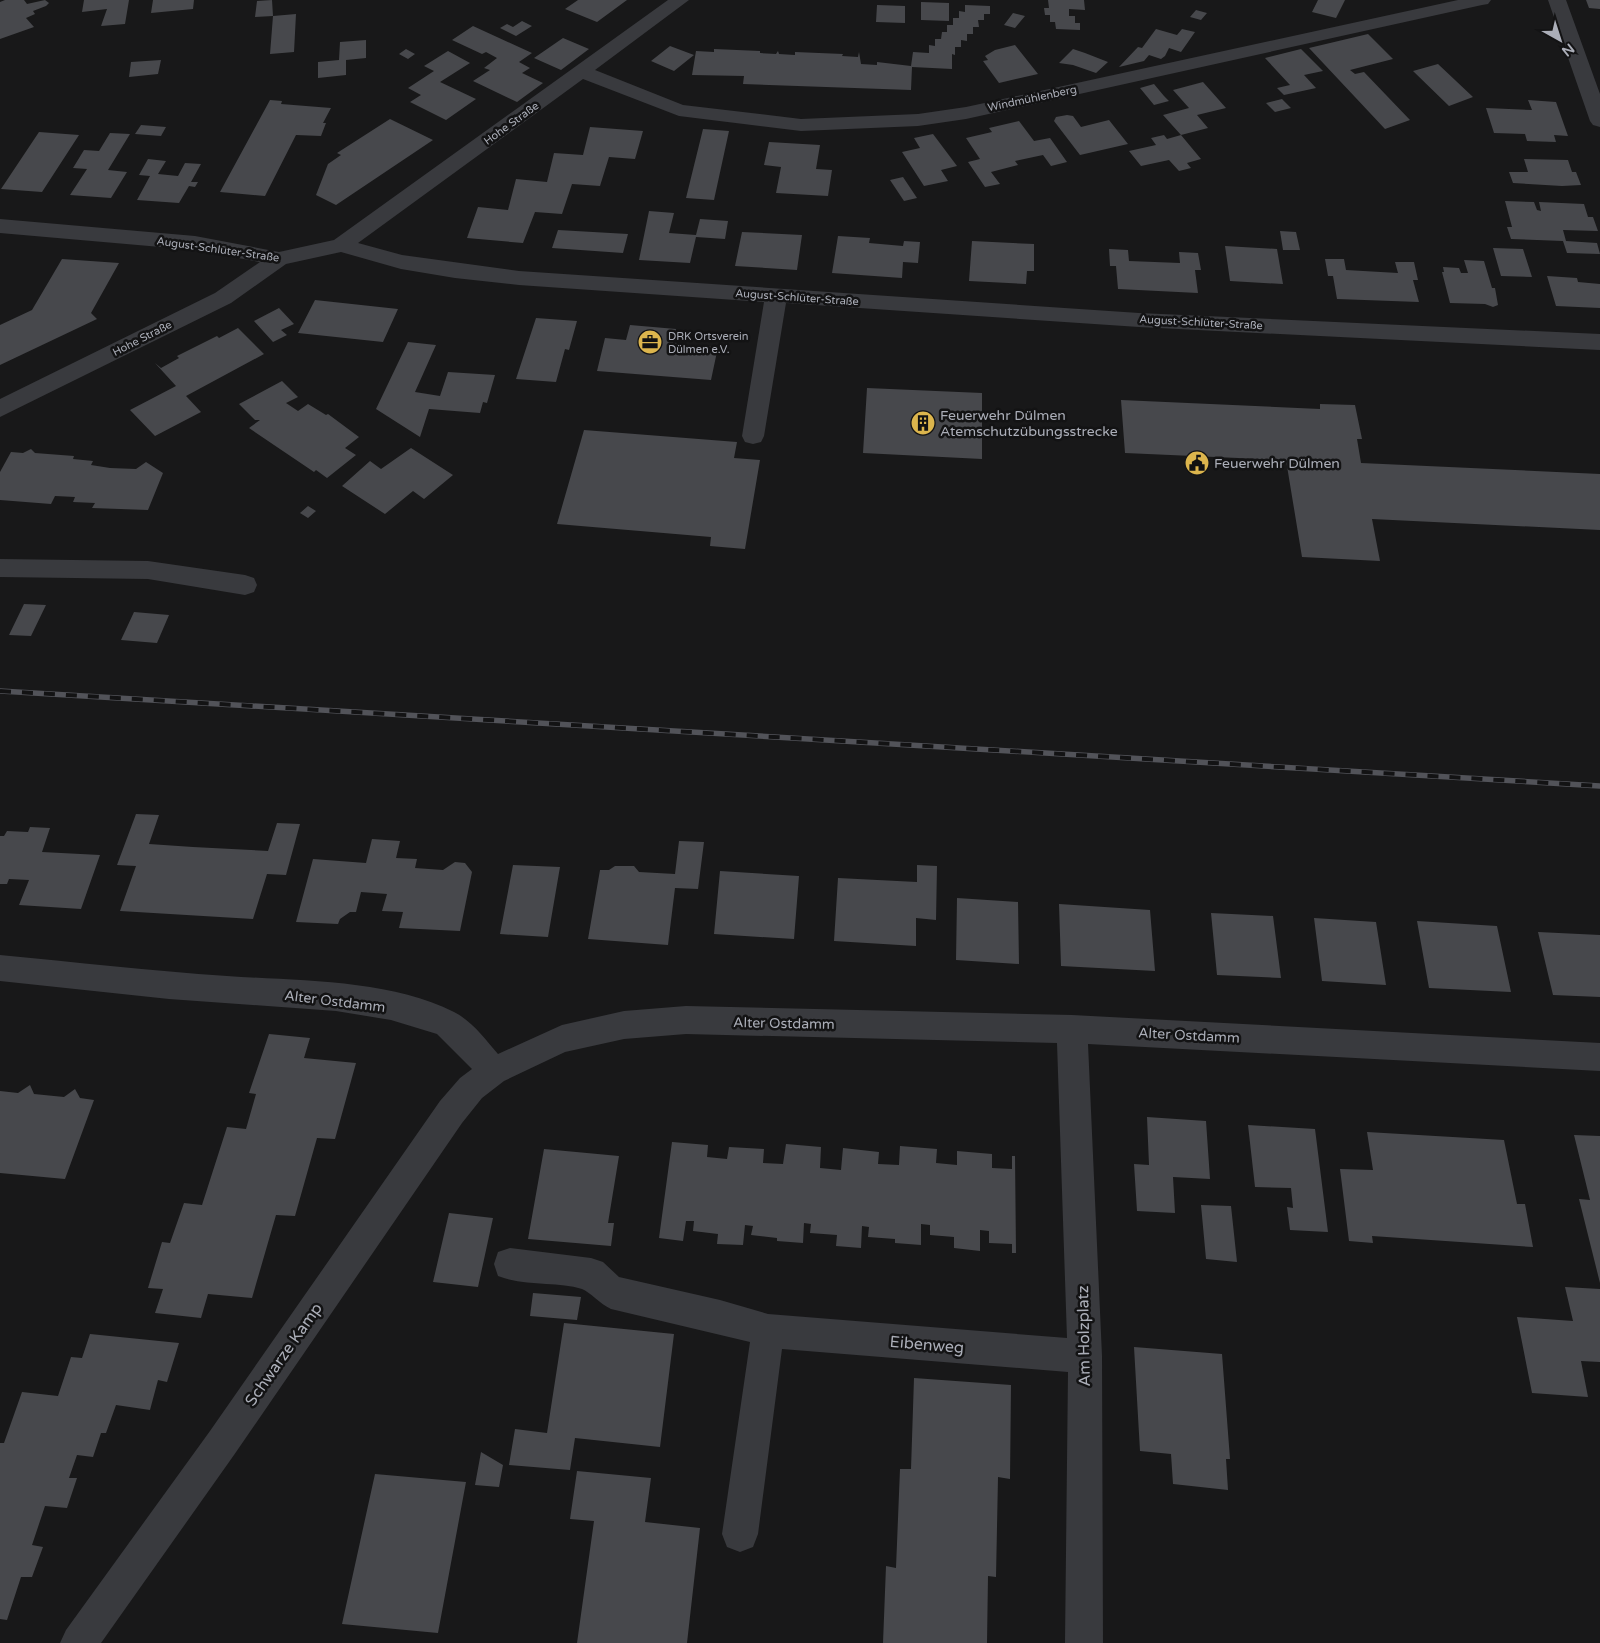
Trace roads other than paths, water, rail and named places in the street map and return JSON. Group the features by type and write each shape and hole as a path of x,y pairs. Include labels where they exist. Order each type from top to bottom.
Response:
{"street":[{"name":"Hohe Straße","path":"341,245 583,72 680,0"},
{"name":"Windmühlenberg","path":"583,72 679,110 801,125 918,120 966,113 1482,0"},
{"path":"1557,0 1600,121"},
{"name":"August-Schlüter-Straße","path":"0,226 195,243 280,259 341,245 401,262 455,272 776,296 1139,320 1600,342"},
{"name":"Hohe Straße","path":"0,409 223,298 280,259"},
{"path":"753,436 776,296"},
{"path":"0,568 148,570 245,584"},
{"name":"Alter Ostdamm","path":"0,968 178,986 347,999 408,1011 444,1022 472,1047 493,1071 562,1039 624,1025 686,1020 1072,1029 1600,1056"},
{"name":"Am Holzplatz","path":"1072,1029 1085,1356 1084,1643"},
{"name":"Schwarze Kamp","path":"79,1643 222,1443 451,1112 471,1088 493,1071"},
{"name":"Eibenweg","path":"510,1264 590,1274 611,1292 720,1317 768,1331 1085,1356"},
{"path":"740,1534 768,1331"}],"railway":[{"path":"0,691 1600,786"}],"place":[{"name":"DRK Ortsverein Dülmen e.V.","path":"650,342"},
{"name":"Feuerwehr Dülmen Atemschutzübungsstrecke","path":"923,423"},
{"name":"Feuerwehr Dülmen","path":"1197,463"}]}
